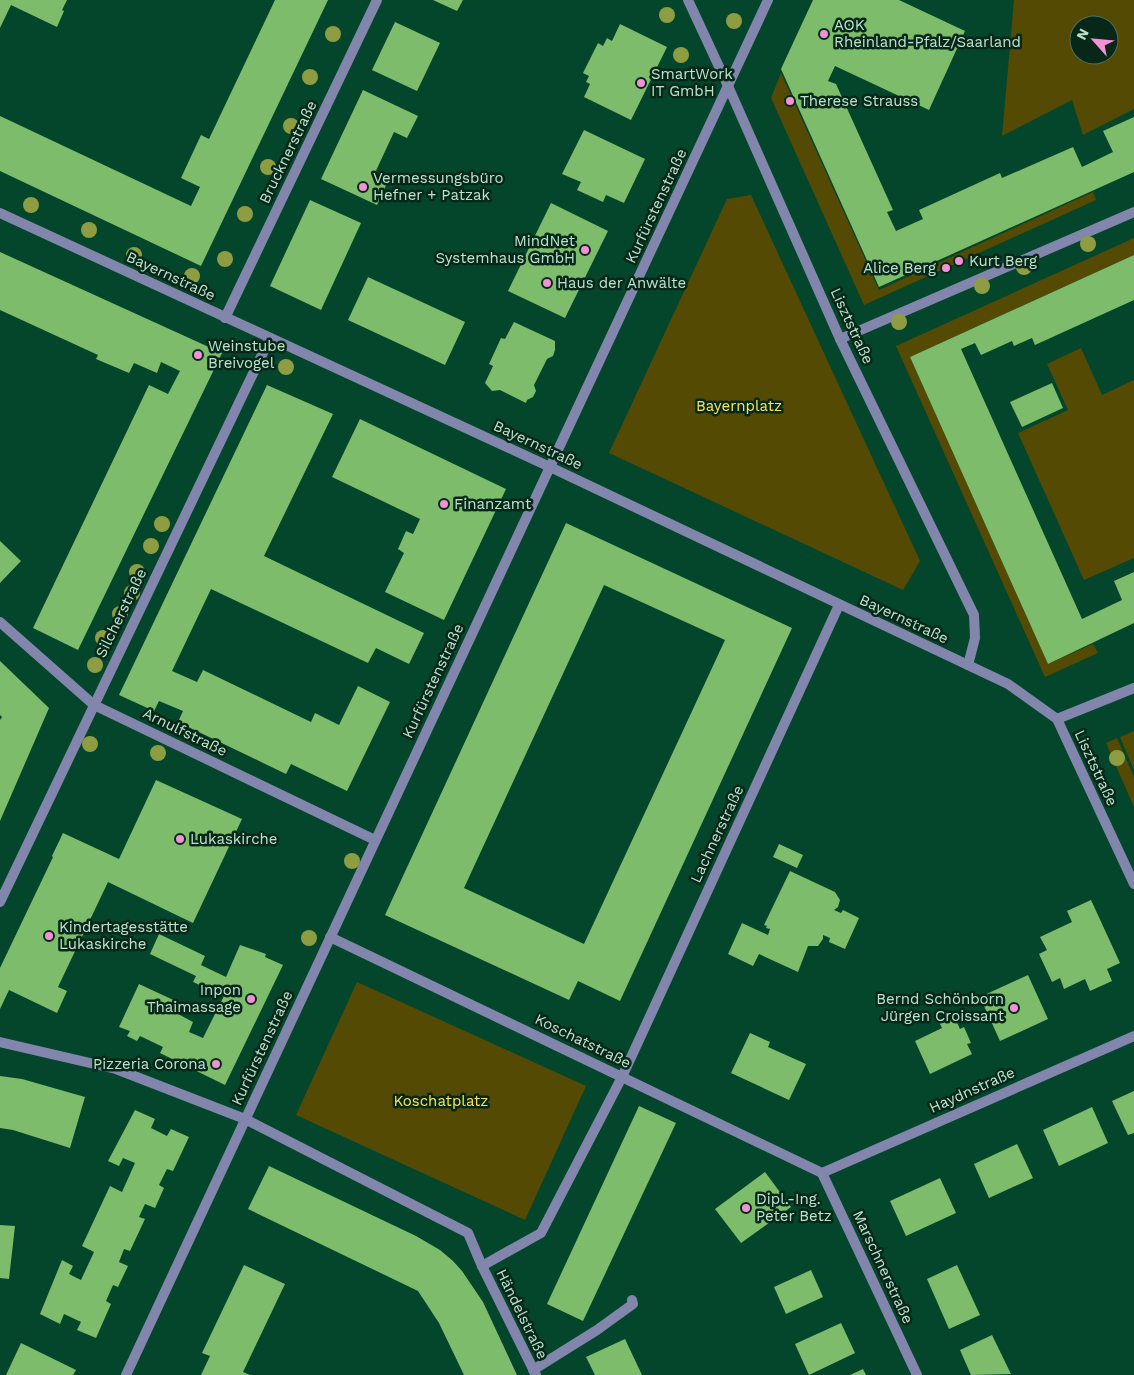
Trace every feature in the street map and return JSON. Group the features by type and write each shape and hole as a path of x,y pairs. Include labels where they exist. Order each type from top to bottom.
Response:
{"street":[{"name":"Brucknerstraße","path":"225,318 378,0"},
{"name":"Lisztstraße","path":"688,0 840,339 974,615 975,638 968,665"},
{"name":"Kurfürstenstraße","path":"126,1375 768,0"},
{"path":"840,339 1134,212"},
{"name":"Bayernstraße","path":"0,213 550,467 1008,684 1057,718"},
{"name":"Silcherstraße","path":"0,902 270,338"},
{"name":"Lachnerstraße","path":"622,1077 840,604"},
{"name":"Arnulfstraße","path":"0,622 94,705 375,840"},
{"path":"1057,718 1134,688"},
{"name":"Lisztstraße","path":"1057,718 1134,884"},
{"name":"Koschatstraße","path":"330,937 822,1173"},
{"name":"Haydnstraße","path":"822,1173 1134,1036"},
{"path":"0,1042 116,1069 245,1119 468,1233 482,1266 542,1233 622,1077"},
{"name":"Marschnerstraße","path":"822,1173 917,1375"},
{"name":"Händelstraße","path":"482,1266 534,1372"},
{"path":"534,1372 633,1304 632,1300"}],"green space":[{"path":"1014,0 1134,0 1134,109 1083,135 1072,100 1002,136"},
{"path":"781,73 879,290 1093,192 1096,200 864,305 771,98"},
{"name":"Bayernplatz","path":"751,195 920,561 903,590 609,453 727,199"},
{"path":"1134,238 1134,255 910,357 1048,664 1093,644 1098,653 1045,677 896,346"},
{"path":"1081,348 1102,395 1134,380 1134,558 1084,580 1018,433 1068,410 1047,364"},
{"path":"1134,731 1134,770 1120,737"},
{"path":"1117,738 1134,777 1134,807 1106,743"},
{"name":"Koschatplatz","path":"357,982 586,1086 525,1220 296,1115"}],"building":[{"path":"0,0 67,0 57,27 11,5 0,28"},
{"path":"275,0 328,0 201,266 0,171 0,116 191,206 200,187 181,178 201,135 209,139"},
{"path":"433,0 463,0 457,11"},
{"path":"813,0 899,0 965,31 929,110 835,66 828,81 836,84 893,210 887,212 896,231 923,219 919,210 1000,173 1002,178 1073,147 1082,167 1113,152 1103,131 1134,117 1134,172 879,287 781,69"},
{"path":"395,22 440,43 417,91 372,70"},
{"path":"620,24 667,47 631,120 584,97 590,84 586,82 589,76 583,73 598,43 603,46 607,38 612,41"},
{"path":"363,90 418,116 407,138 394,132 374,175 388,181 377,205 321,179"},
{"path":"584,130 645,159 624,203 606,195 603,202 577,190 581,182 562,174"},
{"path":"310,200 361,223 321,310 270,286"},
{"path":"551,203 608,231 565,318 508,291"},
{"path":"0,252 222,353 78,650 33,628 149,385 168,394 180,371 161,362 157,373 134,363 129,373 96,359 98,355 0,310"},
{"path":"1134,255 1134,300 1035,345 1032,338 1014,346 1012,341 981,355 975,343 961,349 1082,619 1122,600 1114,581 1134,572 1134,623 1048,664 910,357"},
{"path":"368,277 465,322 445,365 348,320"},
{"path":"514,322 555,341 553,356 547,359 534,385 536,391 533,397 527,400 526,403 500,390 492,391 485,383 493,366 489,364 501,338 505,339"},
{"path":"1052,383 1063,408 1022,427 1010,402"},
{"path":"267,385 333,414 264,556 424,633 409,664 376,648 368,663 211,589 172,671 197,682 203,670 311,722 315,713 339,725 358,686 390,702 347,791 291,764 286,774 178,722 183,711 159,701 154,711 119,695"},
{"name":"Finanzamt","path":"360,419 506,489 444,620 385,592 404,553 398,549 406,531 413,534 420,519 332,477"},
{"path":"566,523 792,628 620,1001 578,981 569,1000 385,915","holes":["604,585 725,640 584,944 464,888"]},
{"path":"0,541 21,561 0,583"},
{"path":"0,661 49,708 0,821 0,720 2,717 0,715"},
{"path":"156,780 242,819 193,923 108,882 58,987 67,991 57,1013 9,990 0,1009 0,968 63,833 119,859"},
{"path":"779,844 803,855 797,868 773,857"},
{"path":"790,871 835,892 840,900 838,907 834,910 841,913 843,910 859,918 845,949 829,942 830,938 823,935 823,939 818,946 808,946 798,972 759,954 753,966 728,954 742,923 768,935 770,929 764,925"},
{"path":"1091,900 1120,963 1107,969 1112,981 1090,991 1085,979 1064,989 1060,978 1052,982 1039,954 1047,950 1040,937 1072,922 1067,911"},
{"path":"159,934 205,956 201,965 226,977 240,945 266,954 265,957 283,965 225,1085 160,1053 163,1047 140,1036 137,1041 127,1036 130,1031 119,1027 139,984 182,1004 178,1014 193,1022 189,1032 203,1038 224,996 193,982 196,976 150,954"},
{"name":"Bernd Schönborn Jürgen Croissant","path":"1028,975 1048,1019 1000,1041 980,997"},
{"path":"954,1016 960,1029 964,1027 971,1043 967,1044 972,1054 930,1074 915,1041 942,1028 939,1022"},
{"path":"750,1033 770,1042 768,1047 806,1064 789,1100 731,1073"},
{"path":"0,1076 22,1079 85,1097 70,1148 13,1130 0,1128"},
{"path":"1134,1091 1134,1133 1128,1135 1112,1101"},
{"path":"639,1106 676,1123 583,1321 547,1304"},
{"path":"1092,1107 1108,1143 1059,1166 1043,1130"},
{"path":"135,1110 155,1119 151,1128 167,1136 171,1129 189,1137 173,1171 167,1169 159,1185 164,1188 155,1208 145,1204 139,1217 145,1219 130,1251 124,1249 119,1262 128,1266 118,1287 113,1285 106,1301 111,1304 96,1338 77,1330 81,1322 64,1314 60,1324 40,1314 62,1260 73,1266 69,1274 81,1280 94,1252 82,1246 110,1186 122,1192 135,1163 123,1158 119,1166 108,1161"},
{"path":"1017,1144 1033,1178 989,1198 974,1164"},
{"path":"269,1166 416,1236 440,1250 462,1271 483,1302 517,1375 464,1375 439,1323 418,1291 248,1209"},
{"path":"765,1172 791,1207 741,1243 715,1209"},
{"path":"940,1178 956,1213 906,1236 890,1201"},
{"path":"0,1225 15,1226 9,1279 0,1278"},
{"path":"244,1265 285,1284 243,1372 250,1375 201,1375 210,1356 202,1353"},
{"path":"957,1265 980,1315 949,1329 927,1279"},
{"path":"811,1270 823,1297 786,1314 774,1287"},
{"path":"841,1323 855,1353 809,1375 795,1344"},
{"path":"992,1335 1011,1374 971,1375 960,1350"},
{"path":"625,1339 642,1375 595,1375 586,1357"},
{"path":"21,1343 76,1370 73,1375 6,1375"},
{"path":"863,1369 866,1375 850,1375"}],"place":[{"name":"AOK Rheinland-Pfalz/Saarland","path":"824,34"},
{"name":"SmartWork IT GmbH","path":"641,83"},
{"name":"Therese Strauss","path":"790,101"},
{"name":"Vermessungsbüro Hefner + Patzak","path":"363,187"},
{"name":"MindNet Systemhaus GmbH","path":"585,250"},
{"name":"Kurt Berg","path":"959,261"},
{"name":"Alice Berg","path":"946,268"},
{"name":"Haus der Anwälte","path":"547,283"},
{"name":"Weinstube Breivogel","path":"198,355"},
{"name":"Finanzamt","path":"444,504"},
{"name":"Lukaskirche","path":"180,839"},
{"name":"Kindertagesstätte Lukaskirche","path":"49,936"},
{"name":"Inpon Thaimassage","path":"251,999"},
{"name":"Bernd Schönborn Jürgen Croissant","path":"1014,1008"},
{"name":"Pizzeria Corona","path":"216,1064"},
{"name":"Dipl.-Ing. Peter Betz","path":"746,1208"}]}
